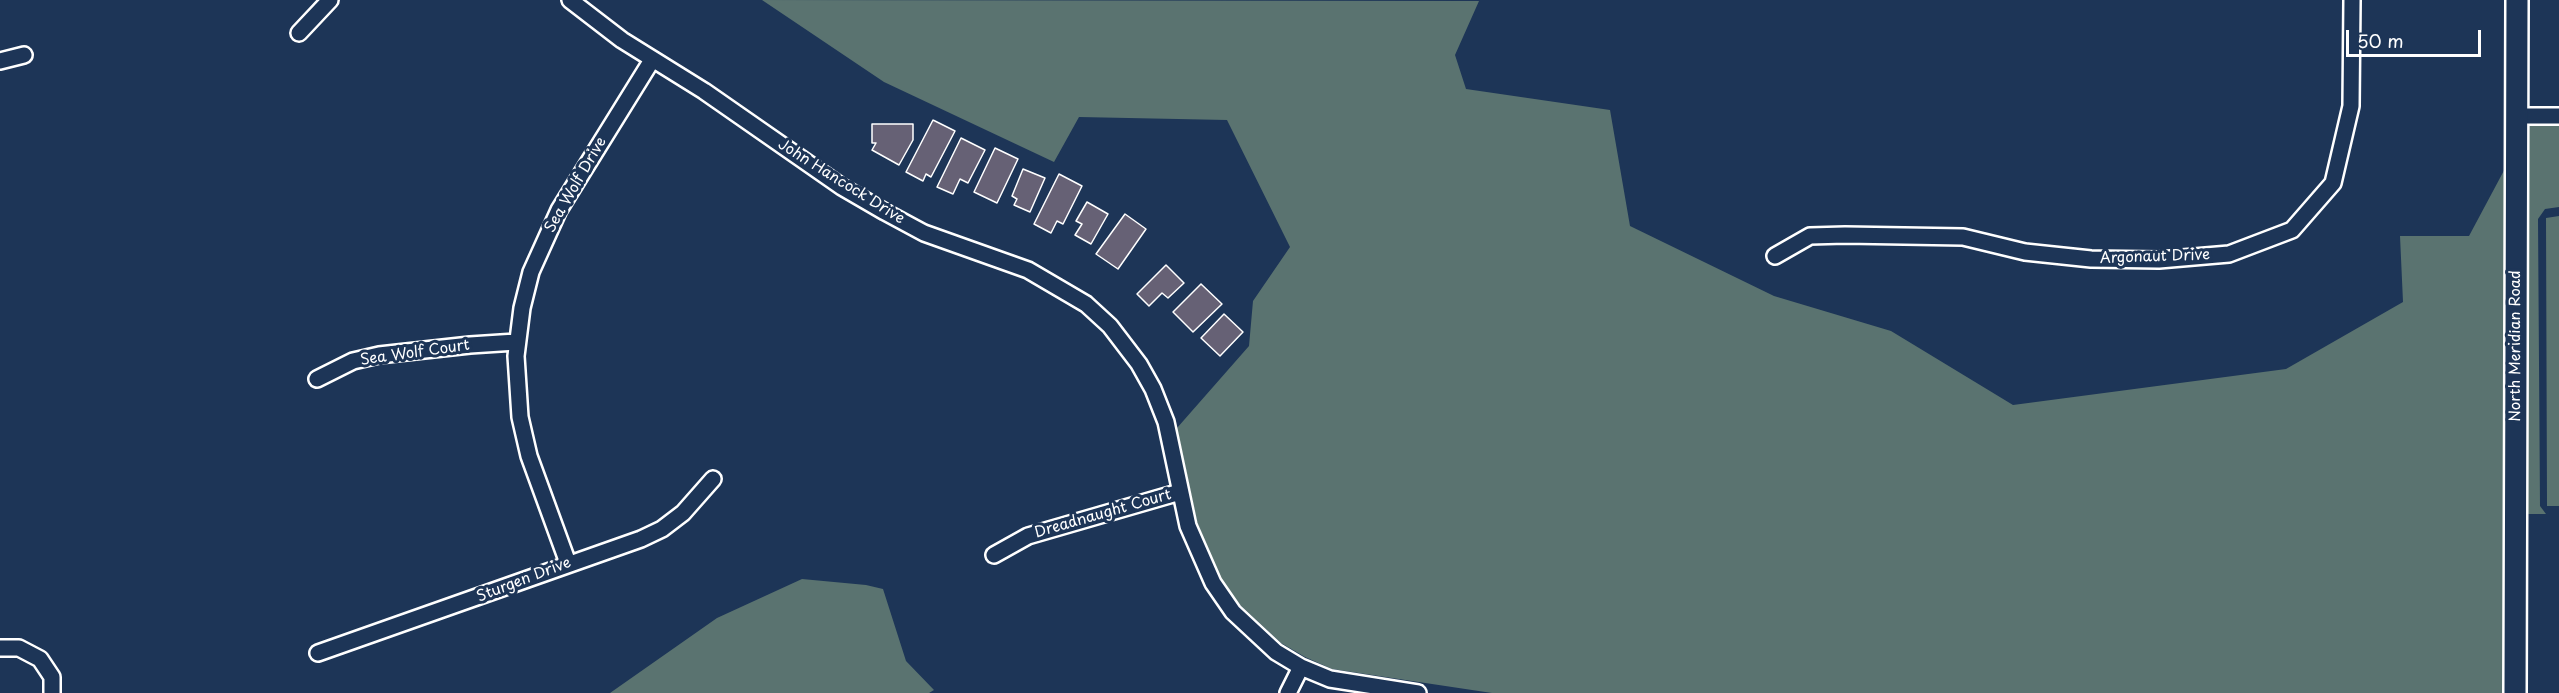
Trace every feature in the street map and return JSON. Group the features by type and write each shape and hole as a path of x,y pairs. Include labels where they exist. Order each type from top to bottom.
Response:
{"main road":[{"name":"North Meridian Road","path":"2515,693 2517,0"}],"street":[{"path":"299,33 330,0"},
{"name":"John Hancock Drive","path":"570,0 622,40 704,91 842,187 924,233 1028,270 1086,304 1110,326 1139,364 1153,389 1166,422 1188,526 1200,557 1219,593 1233,612 1276,652 1301,667 1330,679 1418,693"},
{"name":"Argonaut Drive","path":"1775,256 1810,236 1845,235 1963,237 2025,252 2091,259 2159,260 2229,254 2292,230 2333,183 2351,106 2352,0"},
{"path":"0,61 24,55"},
{"name":"Sea Wolf Drive","path":"568,563 529,456 519,407 516,342 531,272 548,231 652,60"},
{"path":"2517,116 2559,116"},
{"name":"Sea Wolf Court","path":"317,379 353,361 379,356 516,342"},
{"name":"Sturgen Drive","path":"318,653 641,539 662,529 683,513 713,479"},
{"name":"Dreadnaught Court","path":"994,555 1028,536 1180,492"},
{"path":"0,648 19,648 40,659 52,677 52,693"},
{"path":"1288,693 1301,667"}],"green space":[{"path":"762,0 1479,1 1455,55 1466,89 1610,110 1630,226 1774,296 1891,331 2013,405 2286,369 2403,302 2400,236 2469,236 2508,163 2506,693 1492,693 1332,669 1281,643 1239,604 1220,577 1197,522 1177,428 1249,346 1253,301 1290,247 1227,120 1079,117 1054,162 884,82"},
{"path":"2527,126 2559,126 2559,207 2545,209 2538,219 2540,506 2546,514 2524,514"},
{"path":"2559,216 2559,506 2547,506 2546,218"},
{"path":"802,579 866,585 883,589 906,661 934,690 929,693 610,693 717,618"}],"building":[{"path":"933,120 955,131 931,177 926,174 923,181 906,172"},
{"path":"872,124 913,124 913,140 899,165 872,150 876,143 872,143"},
{"path":"961,138 985,150 968,183 960,179 953,194 937,187"},
{"path":"995,148 1018,159 997,203 974,192"},
{"path":"1023,169 1045,178 1030,212 1014,205 1017,199 1012,196"},
{"path":"1059,174 1082,186 1063,224 1057,221 1051,233 1034,224"},
{"path":"1087,202 1108,214 1091,244 1075,235 1082,224 1076,221"},
{"path":"1125,214 1146,229 1118,269 1096,254"},
{"path":"1166,265 1184,283 1168,298 1162,293 1149,306 1137,294"},
{"path":"1201,284 1222,304 1193,332 1173,312"},
{"path":"1224,314 1243,332 1220,356 1201,338"}]}
